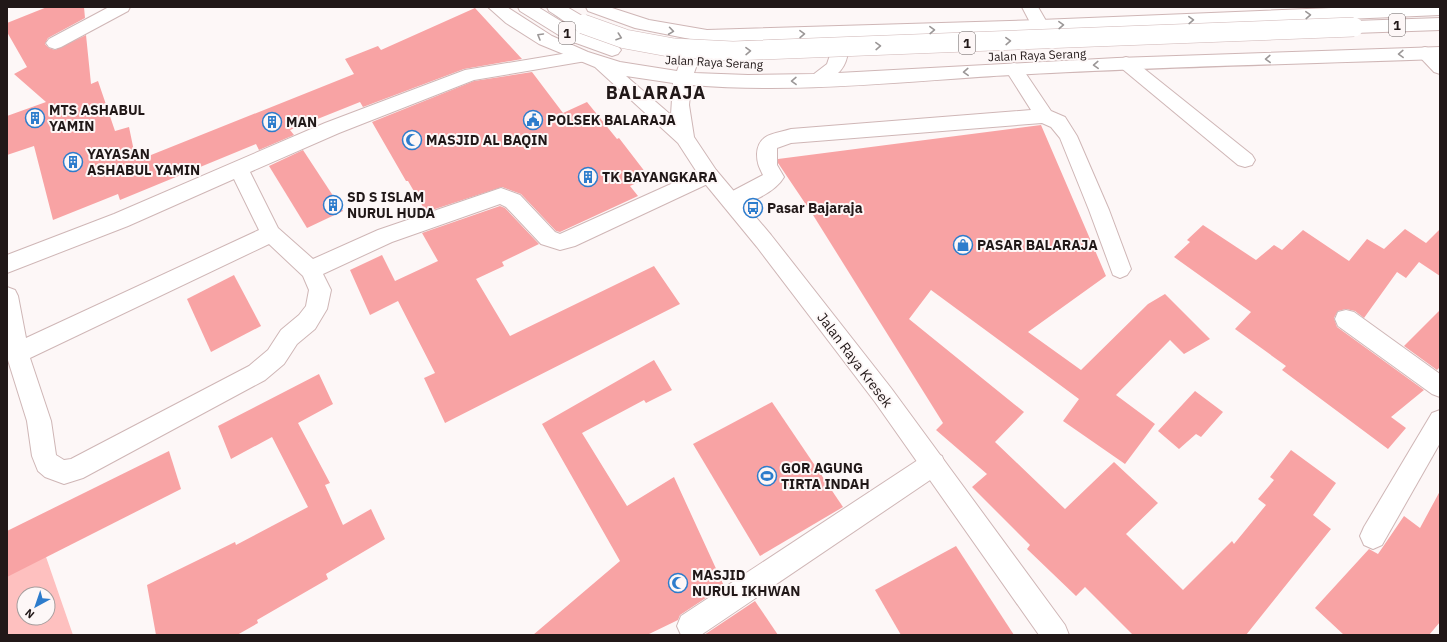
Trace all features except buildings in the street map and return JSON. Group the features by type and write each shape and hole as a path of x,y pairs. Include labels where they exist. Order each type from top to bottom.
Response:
{"main road":[{"path":"55,43 122,7"},
{"path":"496,7 506,16 536,34 580,57 602,64 639,72 683,78 739,82 818,80 1126,63 1433,53 1440,68"},
{"name":"Jalan Raya Serang","path":"526,7 571,35 612,50 671,62 735,65 825,64 1440,38"},
{"name":"Jalan Raya Serang","path":"555,7 583,24 624,39 674,48 733,51 1440,24"},
{"path":"594,7 628,21 665,30 707,36 826,34 1269,17 1347,10 1440,10"},
{"path":"1030,7 1040,26"},
{"path":"1269,17 1293,26 1300,32 1308,43 1309,49 1307,57"},
{"path":"818,80 834,67 839,55 839,43 837,39 826,34"},
{"name":"Jalan Raya Kresek","path":"707,36 691,57 683,78 680,120 685,138 709,175 732,201 883,395 1055,635"},
{"path":"7,264 121,220 332,128 471,74 580,57"},
{"path":"1126,63 1245,160"},
{"path":"602,64 685,138"},
{"path":"1014,69 1044,116"},
{"path":"732,201 764,185 774,177 768,165 767,146 771,142 791,136 1044,116 1058,122 1068,136 1099,210 1120,269"},
{"path":"7,296 17,353 39,421 44,456 47,463 54,469 64,472 74,470 256,374 276,356 289,337 307,322 316,309 320,290 311,270 271,234 238,168"},
{"path":"311,270 385,236 501,196 513,201 548,238 560,242 568,240 709,175"},
{"path":"17,353 271,234"},
{"path":"1346,319 1440,387"},
{"path":"1373,536 1440,421"},
{"path":"691,626 933,464"}],"shaded area":[{"path":"36,528 73,635 7,635 7,545"}],"place":[{"name":"MTS ASHABUL YAMIN","path":"35,118"},
{"name":"POLSEK BALARAJA","path":"533,120"},
{"name":"MAN","path":"272,122"},
{"name":"MASJID AL BAQIN","path":"412,140"},
{"name":"YAYASAN ASHABUL YAMIN","path":"73,162"},
{"name":"TK BAYANGKARA","path":"588,177"},
{"name":"SD S ISLAM NURUL HUDA","path":"333,205"},
{"name":"Pasar Bajaraja","path":"753,208"},
{"name":"PASAR BALARAJA","path":"963,245"},
{"name":"GOR AGUNG TIRTA INDAH","path":"767,476"},
{"name":"MASJID NURUL IKHWAN","path":"678,583"}],"district":[{"name":"BALARAJA","path":"656,92"}]}
